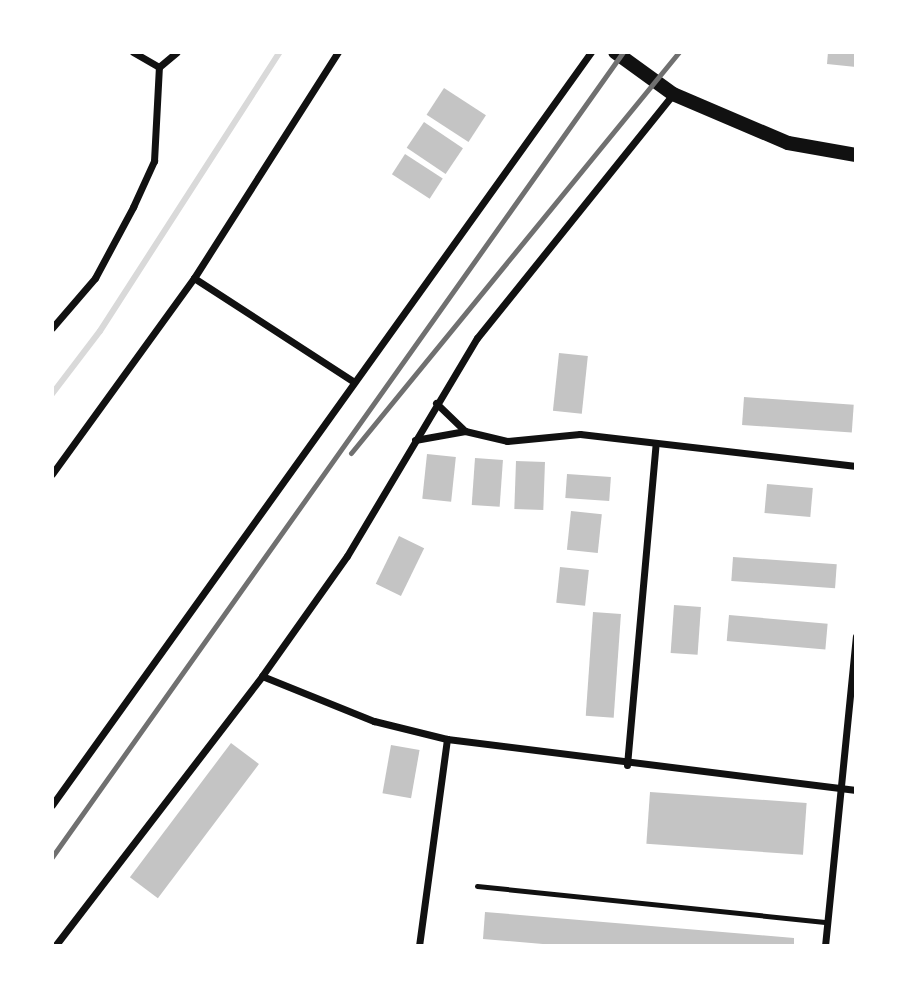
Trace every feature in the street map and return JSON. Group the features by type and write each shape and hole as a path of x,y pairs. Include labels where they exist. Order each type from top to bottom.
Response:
{"main road":[{"path":"615,52 673,94 788,143 856,155"}],"street":[{"path":"133,52 159,67"},
{"path":"52,328 95,278 154,161 154,83 159,67 177,52"},
{"path":"52,474 194,278 338,52"},
{"path":"52,805 591,52"},
{"path":"55,946 262,676 347,556 477,338 673,94"},
{"path":"194,278 354,382"},
{"path":"436,403 465,431"},
{"path":"415,440 465,431 507,440 580,433 856,466"},
{"path":"627,765 656,443"},
{"path":"825,946 856,636"},
{"path":"262,676 374,721 447,739 627,765 856,790"},
{"path":"419,946 447,739"}],"lane":[{"path":"477,886 827,922"}],"building":[{"path":"828,52 856,52 856,67 827,64"},
{"path":"444,88 486,115 469,142 427,115"},
{"path":"424,122 463,148 446,174 407,148"},
{"path":"405,154 443,179 430,199 392,174"},
{"path":"559,353 588,356 582,414 553,411"},
{"path":"744,397 854,405 852,433 742,425"},
{"path":"427,454 456,457 451,502 422,499"},
{"path":"475,458 503,460 500,507 472,505"},
{"path":"516,461 545,462 543,510 514,509"},
{"path":"567,474 611,477 609,501 565,498"},
{"path":"767,484 813,488 810,517 764,513"},
{"path":"571,511 602,514 598,553 567,550"},
{"path":"399,536 424,548 401,596 376,584"},
{"path":"733,557 837,564 835,588 731,581"},
{"path":"560,567 589,570 585,606 556,603"},
{"path":"674,605 701,607 698,655 671,653"},
{"path":"593,612 621,614 614,718 586,716"},
{"path":"729,615 828,624 825,650 727,641"},
{"path":"231,743 259,764 158,898 130,877"},
{"path":"391,745 420,750 411,798 382,793"},
{"path":"650,792 807,803 803,855 646,844"},
{"path":"485,912 794,938 794,946 566,946 483,939"}],"waterway":[{"path":"52,394 100,331 280,52"}],"railway":[{"path":"52,857 623,52"},
{"path":"351,453 679,52"}]}
